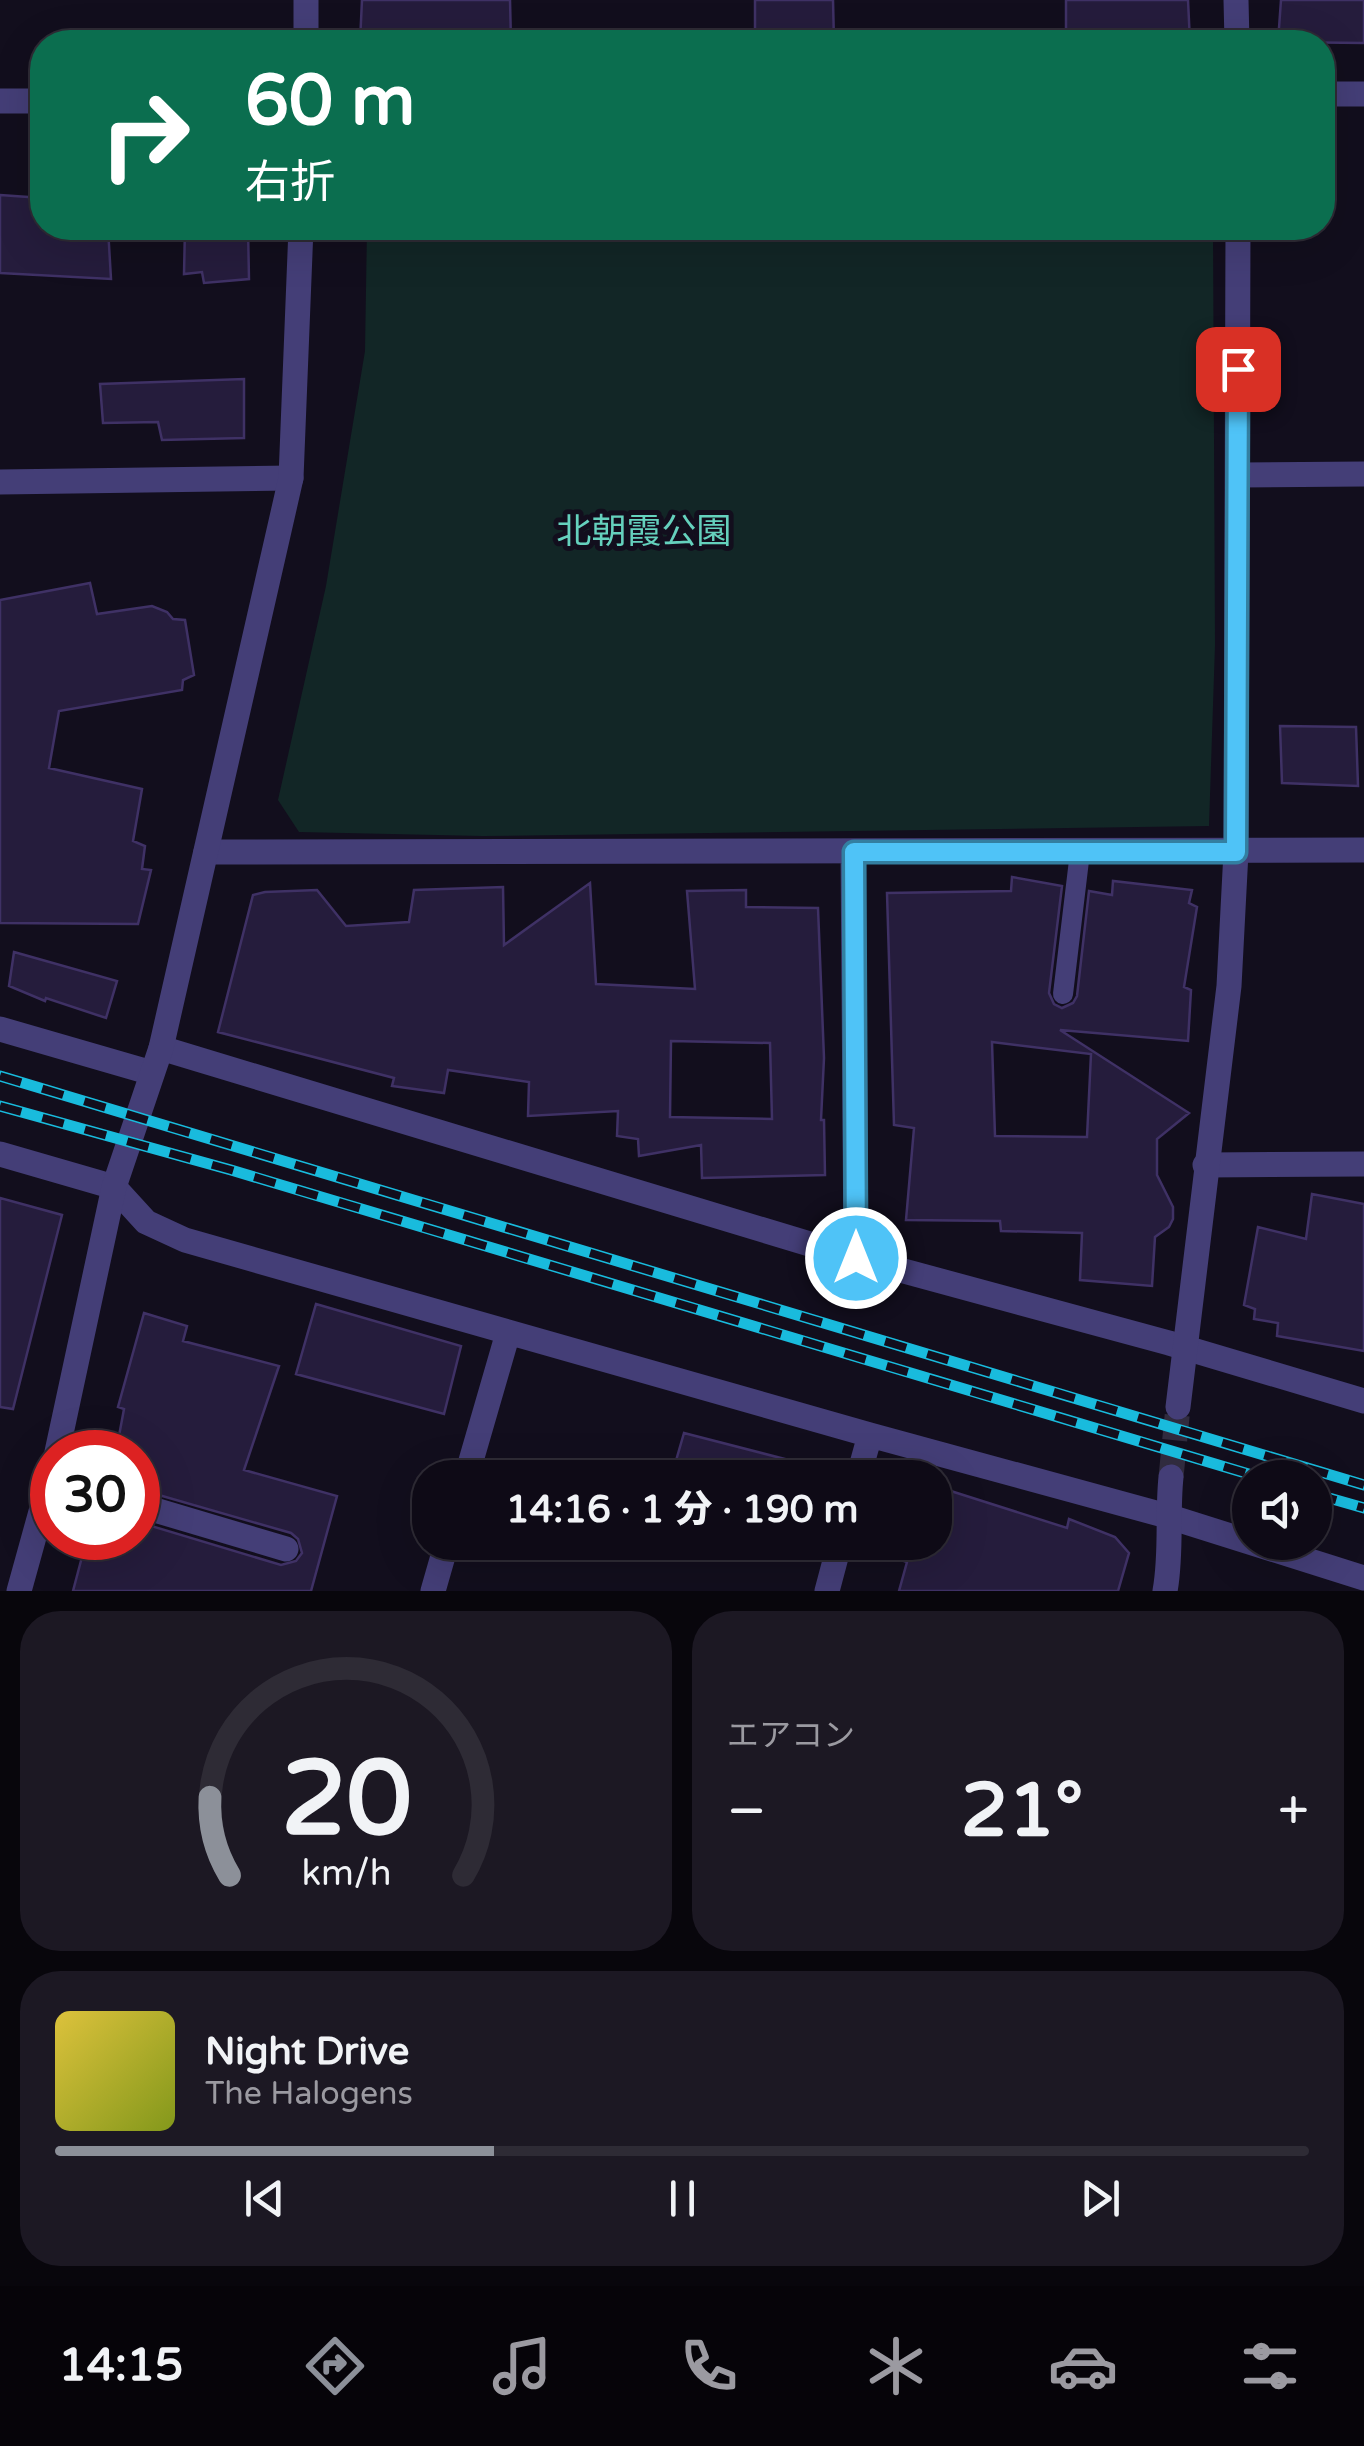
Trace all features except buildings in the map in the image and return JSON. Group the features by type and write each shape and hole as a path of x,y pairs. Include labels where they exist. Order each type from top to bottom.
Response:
{"street":[{"path":"306,0 306,30"},
{"path":"1236,0 1237,30"},
{"path":"1335,94 1364,94"},
{"path":"0,100 30,101"},
{"path":"61,1430 114,1187 160,1048 291,478 301,240"},
{"path":"1178,1407 1229,986 1236,852 1238,240"},
{"path":"1239,474 1364,474"},
{"path":"0,482 291,478"},
{"path":"206,852 1364,850"},
{"path":"854,852 856,1258"},
{"path":"0,1029 152,1073"},
{"path":"160,1048 856,1258 1364,1401"},
{"path":"0,1154 114,1187 146,1222 185,1240 1167,1516 1364,1578"},
{"path":"1205,1166 1364,1164"},
{"path":"471,1460 508,1333"},
{"path":"863,1460 870,1435"},
{"path":"1165,1591 1170,1562 1167,1516 1171,1477"},
{"path":"160,1512 286,1549"},
{"path":"19,1591 30,1553"},
{"path":"433,1591 442,1560"},
{"path":"826,1591 835,1560"}],"lane":[{"path":"1063,994 1080,852"}],"green space":[{"name":"北朝霞公園","path":"367,240 1213,240 1215,645 1209,826 483,836 299,832 278,800 326,586 365,351"}],"tunnel":[{"path":"1171,1477 1178,1407"}],"railway":[{"path":"0,1076 1364,1485"},
{"path":"0,1106 231,1170 1232,1469"},
{"path":"1332,1499 1364,1508"}],"route":[{"path":"856,1258 854,852 1236,852 1238,369"}]}
